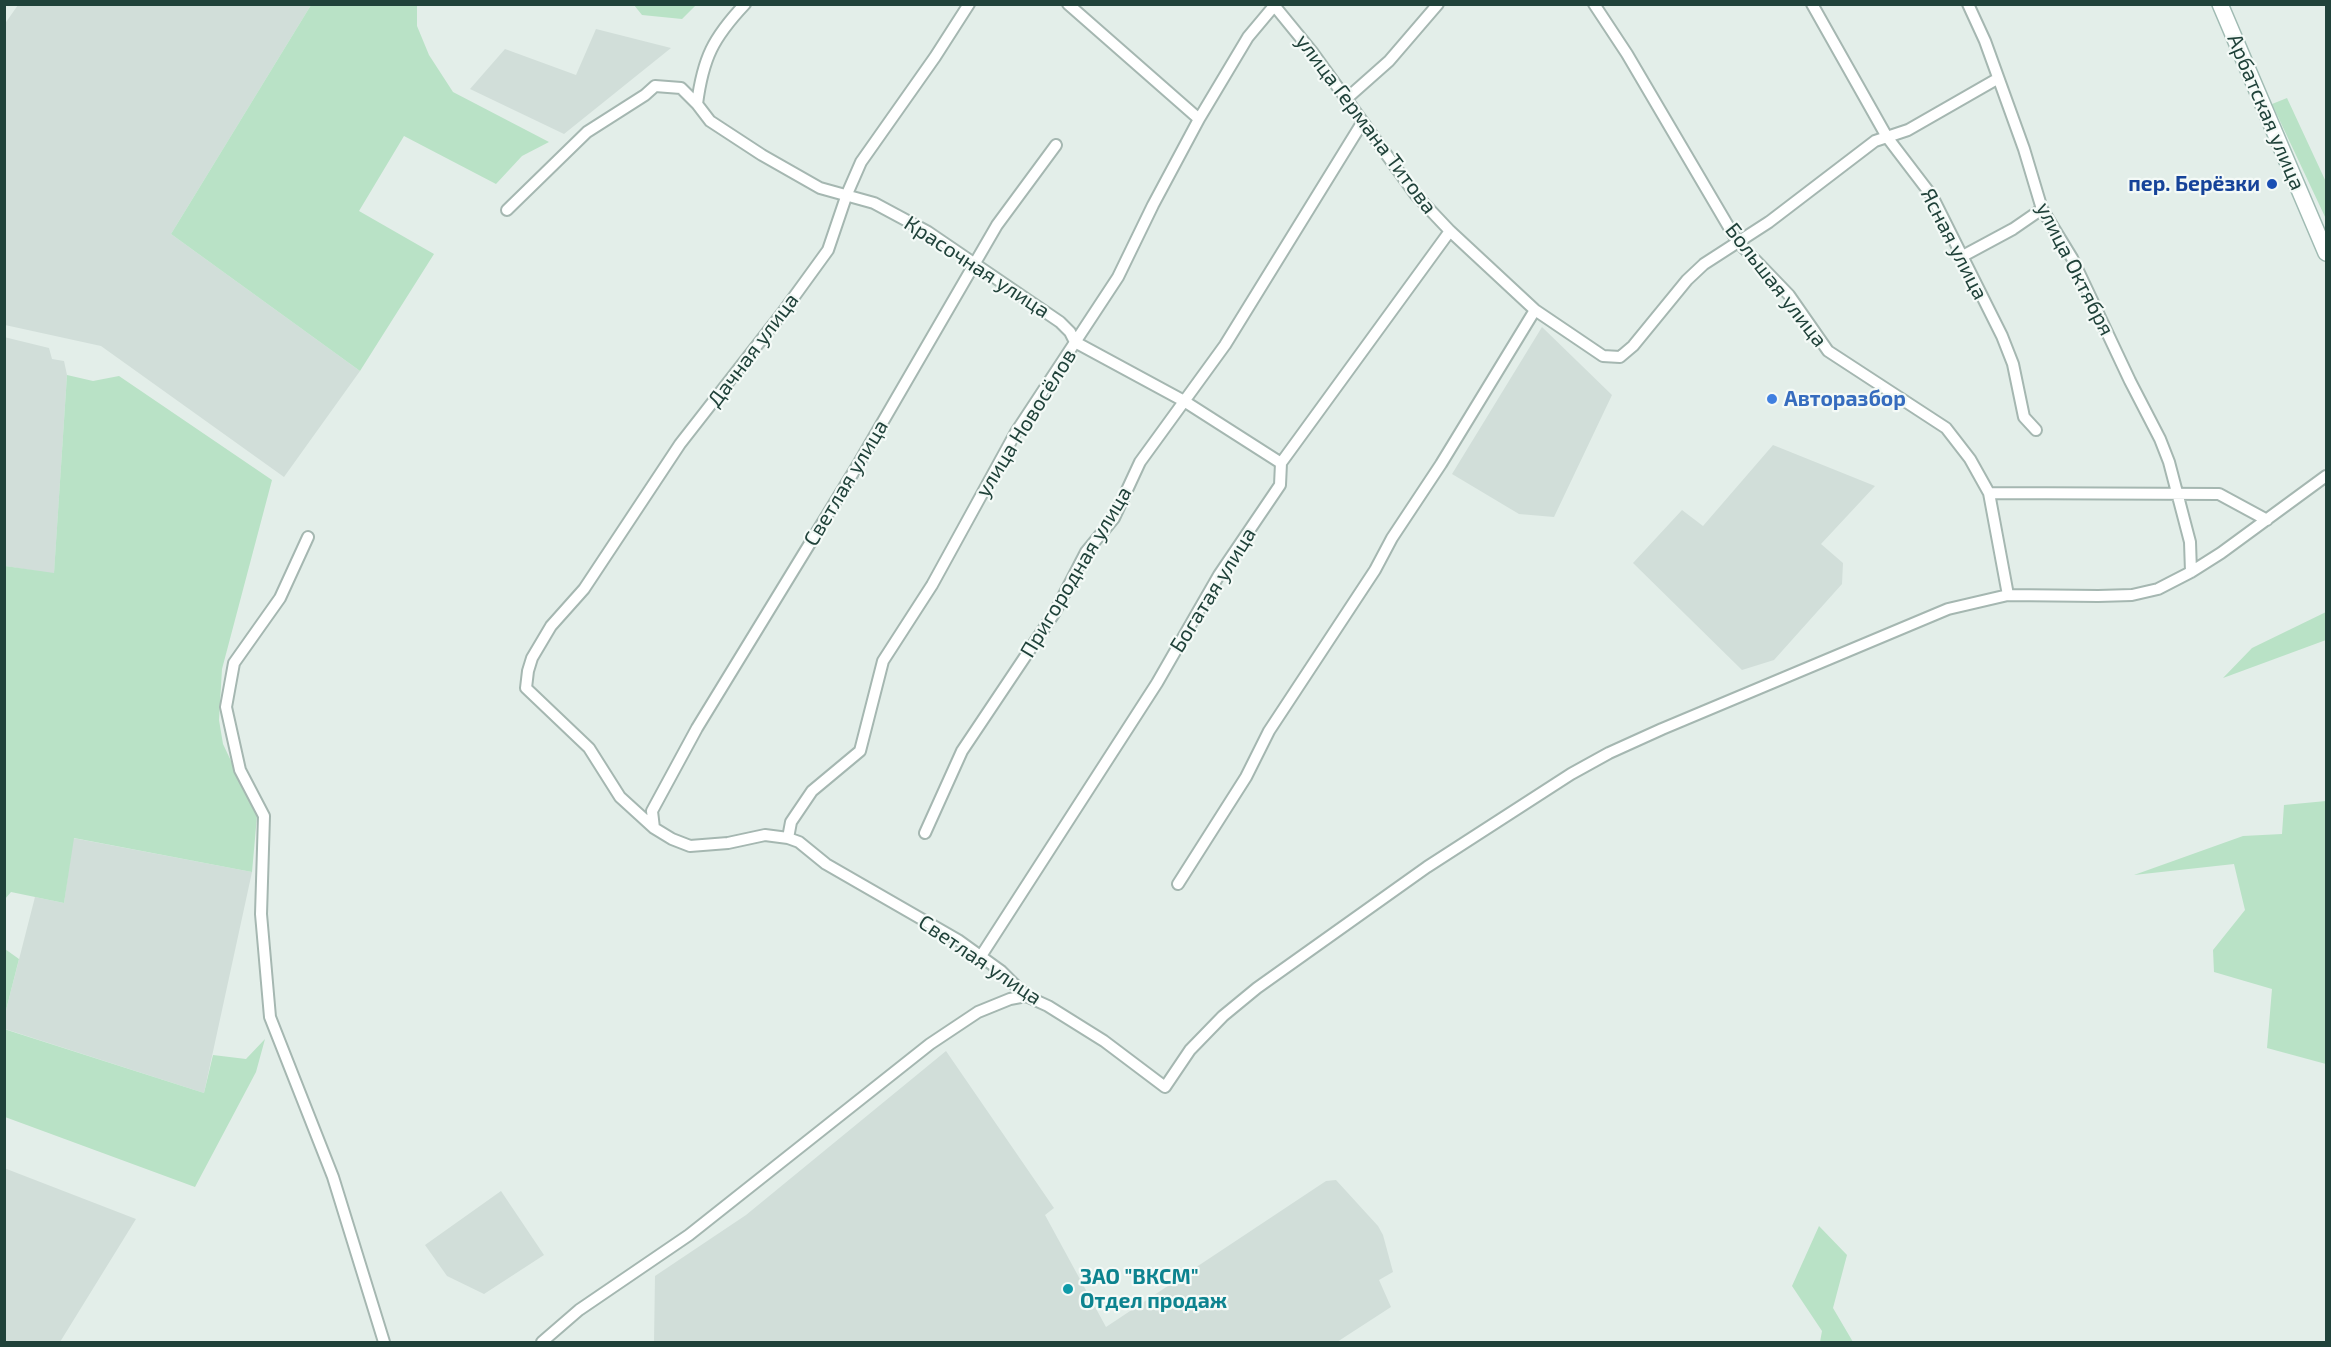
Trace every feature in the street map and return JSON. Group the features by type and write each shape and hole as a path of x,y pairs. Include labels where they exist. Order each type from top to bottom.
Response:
{"main road":[{"name":"Арбатская улица","path":"2220,4 2326,252"}],"street":[{"path":"697,104 700,78 711,46 728,22 745,4"},
{"name":"Дачная улица","path":"526,688 532,658 551,626 584,589 680,444 783,312 828,250 847,194 861,162 935,57 969,4"},
{"path":"1068,4 1200,119"},
{"path":"1345,100 1389,61 1438,4"},
{"name":"Большая улица","path":"1594,4 1627,54 1737,241 1789,295 1828,351 1946,428 1970,459 1989,493 2008,594"},
{"name":"Ясная улица","path":"1812,4 1887,137 1932,196 2002,336 2013,364 2024,417 2036,430"},
{"name":"улица Октября","path":"1968,4 1985,40 1997,79 2024,149 2042,209 2072,258 2160,439 2169,462 2190,542 2191,572"},
{"name":"улица Новосёлов","path":"788,838 791,822 812,791 860,751 883,661 932,585 1016,432 1118,277 1153,205 1248,37 1274,5"},
{"name":"улица Германа Титова","path":"1274,5 1313,53 1414,194 1535,310 1604,356 1620,357 1633,346 1687,280 1704,264 1737,241"},
{"path":"1737,241 1769,222 1875,141 1908,130 1997,79"},
{"name":"Красочная улица","path":"507,210 587,132 645,95 655,86 681,88 710,121 762,155 820,188 874,203 928,232 1060,322 1076,342 1184,401 1281,463"},
{"name":"Пригородная улица","path":"926,833 962,751 1055,612 1086,552 1114,518 1140,462 1226,345 1362,123"},
{"name":"Светлая улица","path":"654,828 652,812 692,737 856,468 997,225 1056,145"},
{"path":"1961,257 2013,229 2042,209"},
{"name":"Богатая улица","path":"981,956 1156,683 1219,575 1280,485 1281,463 1450,231"},
{"path":"1178,884 1246,777 1269,731 1375,570 1392,538 1441,465 1535,310"},
{"path":"2008,594 2098,596 2132,594 2158,589 2191,572 2326,476"},
{"path":"1989,493 2218,494 2267,520"},
{"path":"308,537 280,598 234,663 226,707 240,770 264,816 261,914 270,1017 333,1177 384,1342"},
{"name":"Светлая улица","path":"526,688 589,748 620,796 654,828 690,846 728,843 765,835 799,842 826,864 958,940 1001,970 1026,996 1048,1006 1104,1041 1165,1087 1190,1050 1223,1016 1257,988 1428,867 1571,774 1662,729 1937,613 1978,600 2008,594"},
{"path":"542,1342 579,1310 689,1235 930,1044 991,1005 1026,996"}],"shaded area":[{"path":"18,5 311,5 171,234 360,371 284,477 101,346 5,325 4,25"},
{"path":"596,29 671,48 564,134 470,89 505,49 576,75"},
{"path":"1542,327 1612,395 1554,517 1519,514 1452,474"},
{"path":"4,337 49,348 52,359 64,361 67,375 54,574 5,566"},
{"path":"1773,445 1875,486 1821,544 1843,563 1842,584 1774,660 1742,670 1633,563 1682,510 1703,526"},
{"path":"73,838 252,872 204,1093 5,1029 5,1014 35,897 64,903"},
{"path":"946,1051 1054,1208 1045,1215 1106,1327 1326,1181 1336,1180 1378,1226 1383,1235 1393,1272 1379,1280 1391,1307 1337,1342 654,1342 655,1276 746,1215"},
{"path":"4,1168 136,1219 60,1342 5,1342"},
{"path":"501,1191 544,1255 484,1294 447,1276 425,1245"}],"green space":[{"path":"311,5 417,5 417,26 429,55 453,92 549,142 522,156 496,184 404,136 359,211 434,254 360,371 171,234"},
{"path":"634,5 696,5 682,19 642,15"},
{"path":"2287,98 2326,182 2326,219 2272,104"},
{"path":"67,375 93,381 119,376 272,480 222,669 219,720 223,744 257,816 252,872 74,838 64,903 11,892 5,899 5,566 54,573"},
{"path":"2326,612 2326,640 2223,678 2252,648"},
{"path":"2326,801 2326,1064 2267,1048 2272,989 2214,972 2213,950 2245,910 2234,864 2134,875 2243,836 2282,834 2284,805"},
{"path":"5,949 19,959 5,1014"},
{"path":"4,1029 204,1093 213,1055 246,1059 265,1039 256,1072 195,1187 5,1117"},
{"path":"1819,1226 1847,1255 1833,1308 1853,1342 1820,1342 1822,1331 1792,1286"}],"place":[{"name":"пер. Берёзки","path":"2272,184"},
{"name":"Авторазбор","path":"1772,399"},
{"name":"ЗАО \"ВКСМ\" Отдел продаж","path":"1068,1289"}]}
